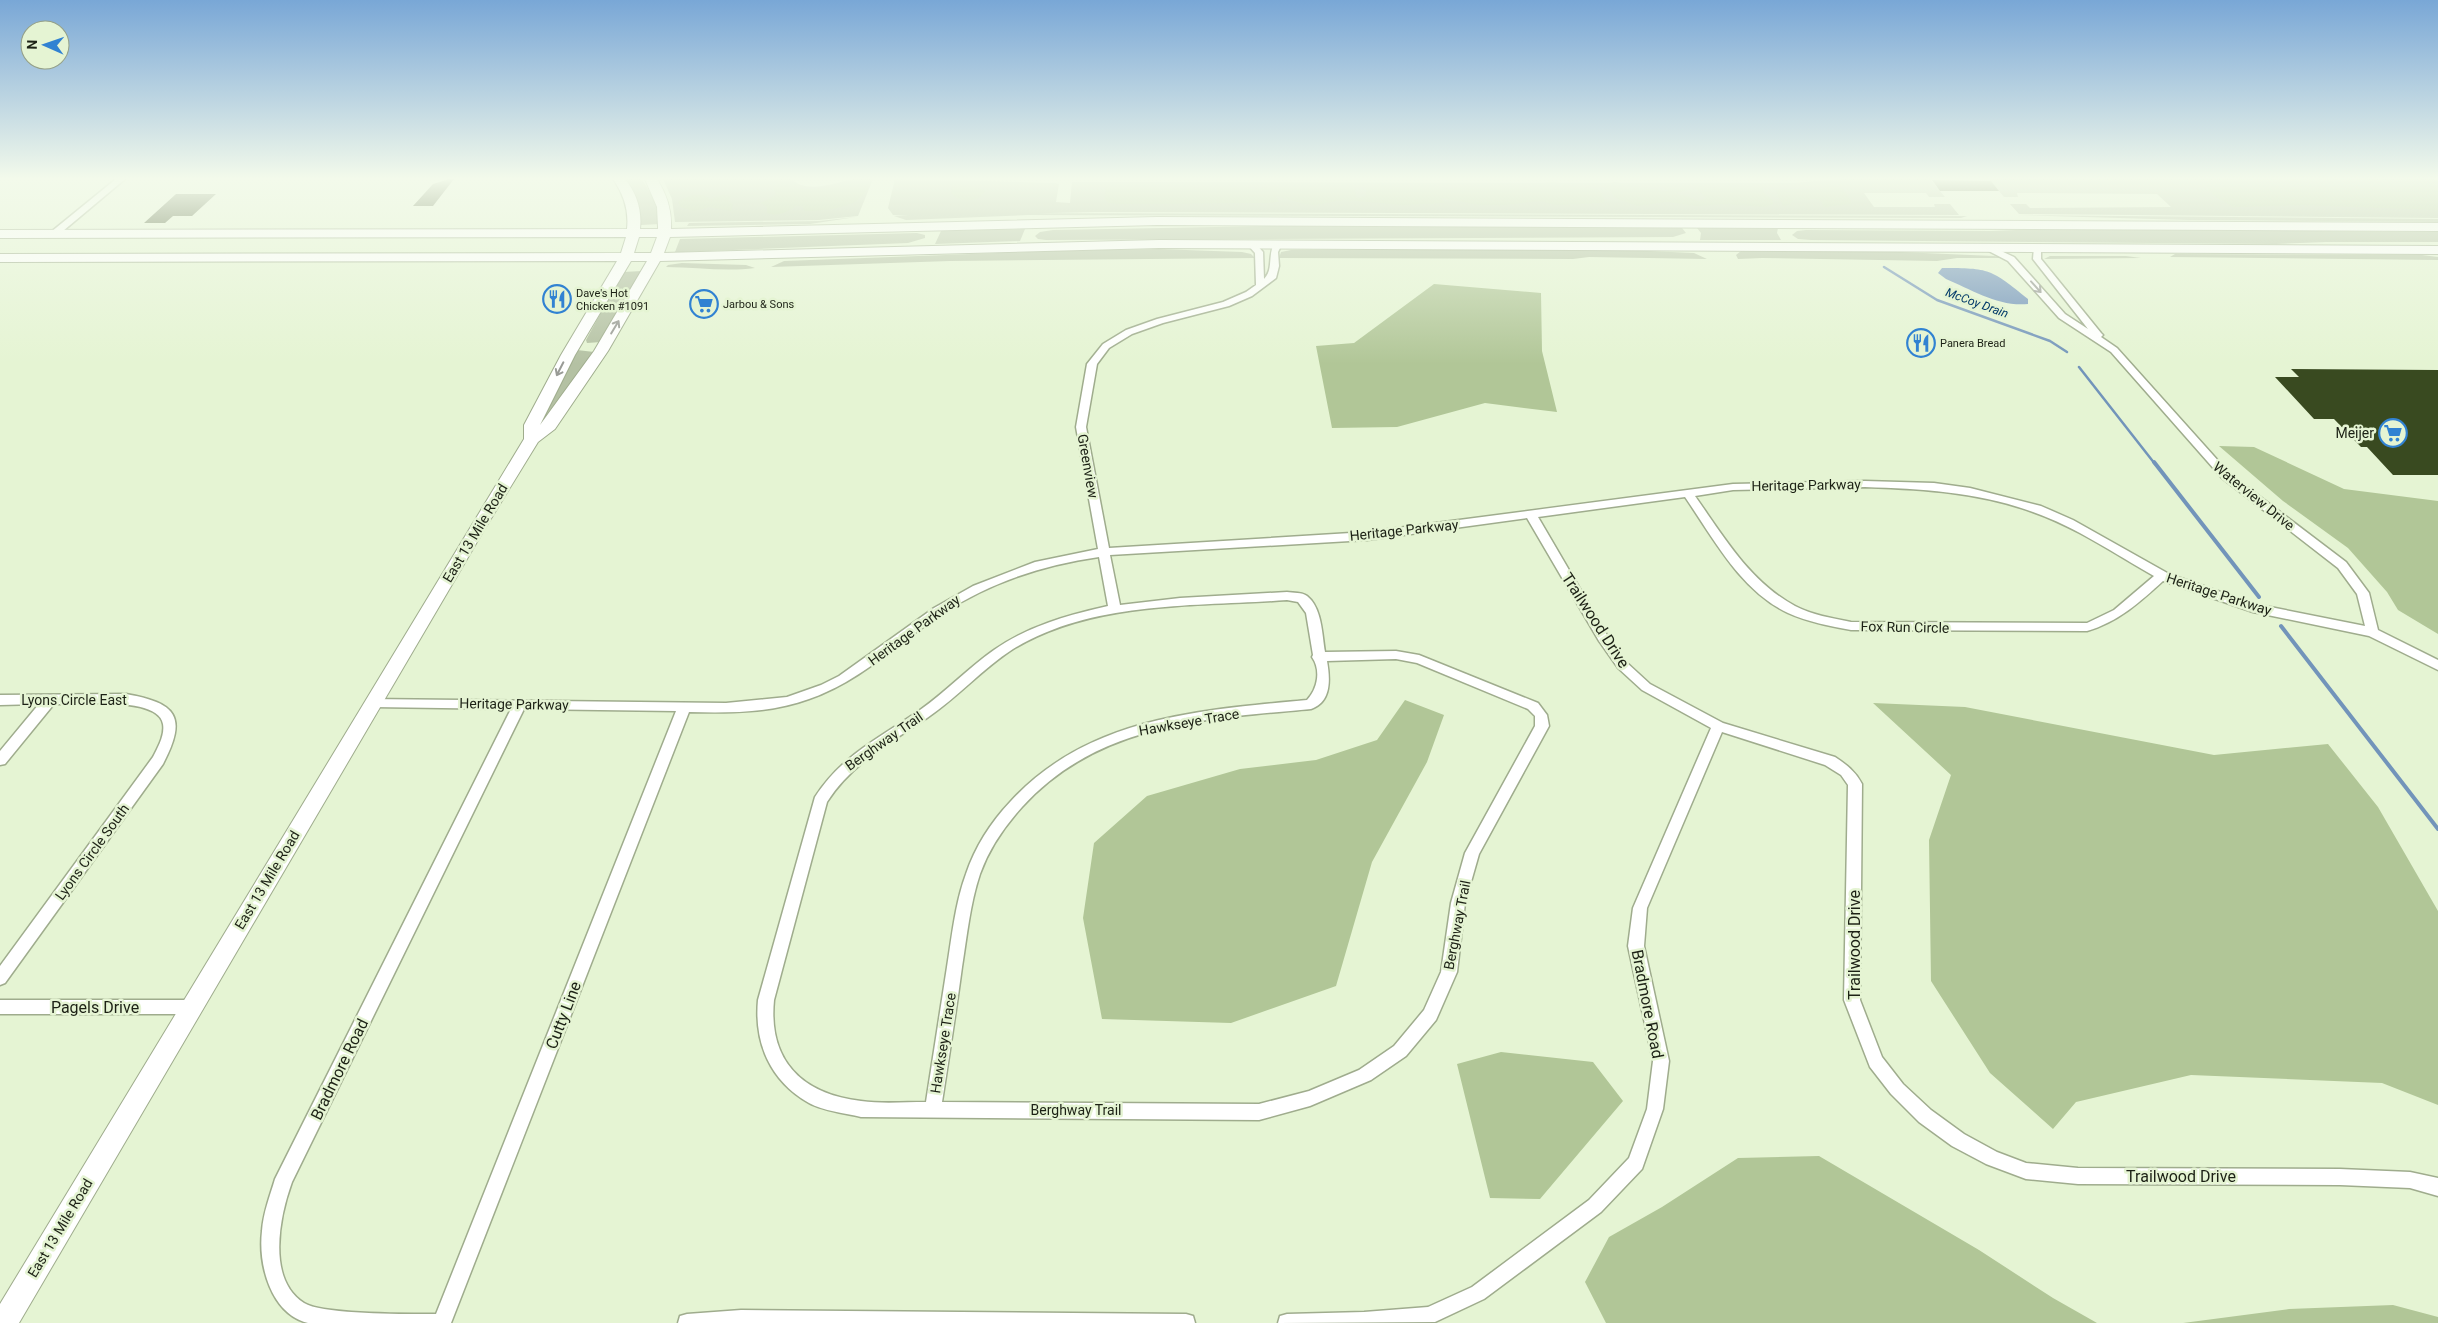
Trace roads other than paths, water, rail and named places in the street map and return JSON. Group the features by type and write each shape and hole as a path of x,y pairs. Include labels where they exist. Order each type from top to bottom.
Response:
{"main road":[{"path":"227,258 263,249 271,241"},
{"path":"348,258 350,247 362,241"},
{"name":"East 13 Mile Road","path":"532,439 532,425 568,354 626,258 632,241"},
{"name":"East 13 Mile Road","path":"4,1323 373,702 532,439 549,426 604,345 656,258 662,241"},
{"path":"901,252 929,241"},
{"path":"1030,241 1034,246"},
{"path":"1672,245 1686,241"},
{"path":"1792,241 1800,246"},
{"path":"0,258 656,258 901,252 1034,246 1252,244 2438,250"},
{"path":"593,312 598,314 582,343 583,346 591,348 604,345"}],"street":[{"path":"1252,244 1259,252 1260,284"},
{"name":"Greenview","path":"1114,607 1081,427 1092,364 1106,346 1129,332 1160,321 1236,301 1271,278 1274,266 1274,252 1278,244"},
{"name":"Waterview Drive","path":"1986,247 2011,259 2062,316 2102,341 2124,360 2226,476 2342,565 2363,593 2372,632"},
{"name":"Waterview Drive","path":"2038,247 2036,257 2039,262 2102,341"},
{"name":"Heritage Parkway","path":"373,702 685,706 772,703 802,697 832,686 855,674 937,611 991,581 1068,557 1104,552 1367,536 1760,484 1904,486 1970,491 2037,509 2069,523 2161,576 2253,608 2372,632 2438,665"},
{"name":"Fox Run Circle","path":"1688,493 1757,588 1794,612 1833,624 1989,628 2087,627 2101,624 2122,612 2161,576"},
{"name":"Trailwood Drive","path":"1531,515 1622,665 1646,687 1718,726 1830,761 1846,771 1855,784 1852,1000 1876,1062 1897,1089 1925,1116 1958,1140 1992,1158 2026,1171 2078,1176 2340,1177 2410,1180 2438,1187"},
{"name":"Hawkseye Trace","path":"933,1109 964,906 971,880 986,846 1006,815 1035,786 1069,760 1106,740 1182,720 1311,704 1320,694 1324,681 1318,657 1312,612 1302,598 1287,596 1114,607"},
{"name":"Berghway Trail","path":"1114,607 1057,622 1010,645 990,659 946,698 866,750 844,767 829,785 820,801 766,1000 764,1021 771,1052 788,1079 815,1098 861,1109 1259,1112 1310,1098 1365,1074 1400,1051 1430,1015 1449,972 1458,903 1472,853 1542,726 1541,715 1533,706 1419,659 1396,655 1318,657"},
{"path":"0,760 51,699"},
{"name":"Lyons Circle East","path":"0,700 126,699 143,702 164,710 171,720"},
{"name":"Bradmore Road","path":"440,1323 342,1322 300,1312 282,1293 273,1271 268,1246 273,1213 284,1179 520,704"},
{"name":"Cutty Line","path":"440,1323 685,706"},
{"name":"Lyons Circle South","path":"0,978 158,760 172,729 171,720"},
{"name":"Bradmore Road","path":"1287,1323 1364,1321 1429,1316 1478,1293 1595,1206 1636,1163 1655,1109 1661,1061 1636,946 1640,908 1718,726"},
{"name":"Pagels Drive","path":"0,1007 191,1007"},
{"path":"687,1323 741,1319 1186,1323"}],"water":[{"path":"1942,268 1989,272 2028,299 2028,304 2007,303 1976,293 1946,279 1938,273"}],"waterway":[{"name":"McCoy Drain","path":"1884,267 1937,300 2050,341 2067,352"},
{"name":"McCoy Drain","path":"2079,367 2155,464"},
{"path":"2154,462 2259,597"},
{"path":"2281,626 2438,829"}],"place":[{"name":"Dave's Hot Chicken #1091","path":"557,299"},
{"name":"Jarbou & Sons","path":"704,304"},
{"name":"Panera Bread","path":"1921,343"},
{"name":"Meijer","path":"2393,433"}]}
